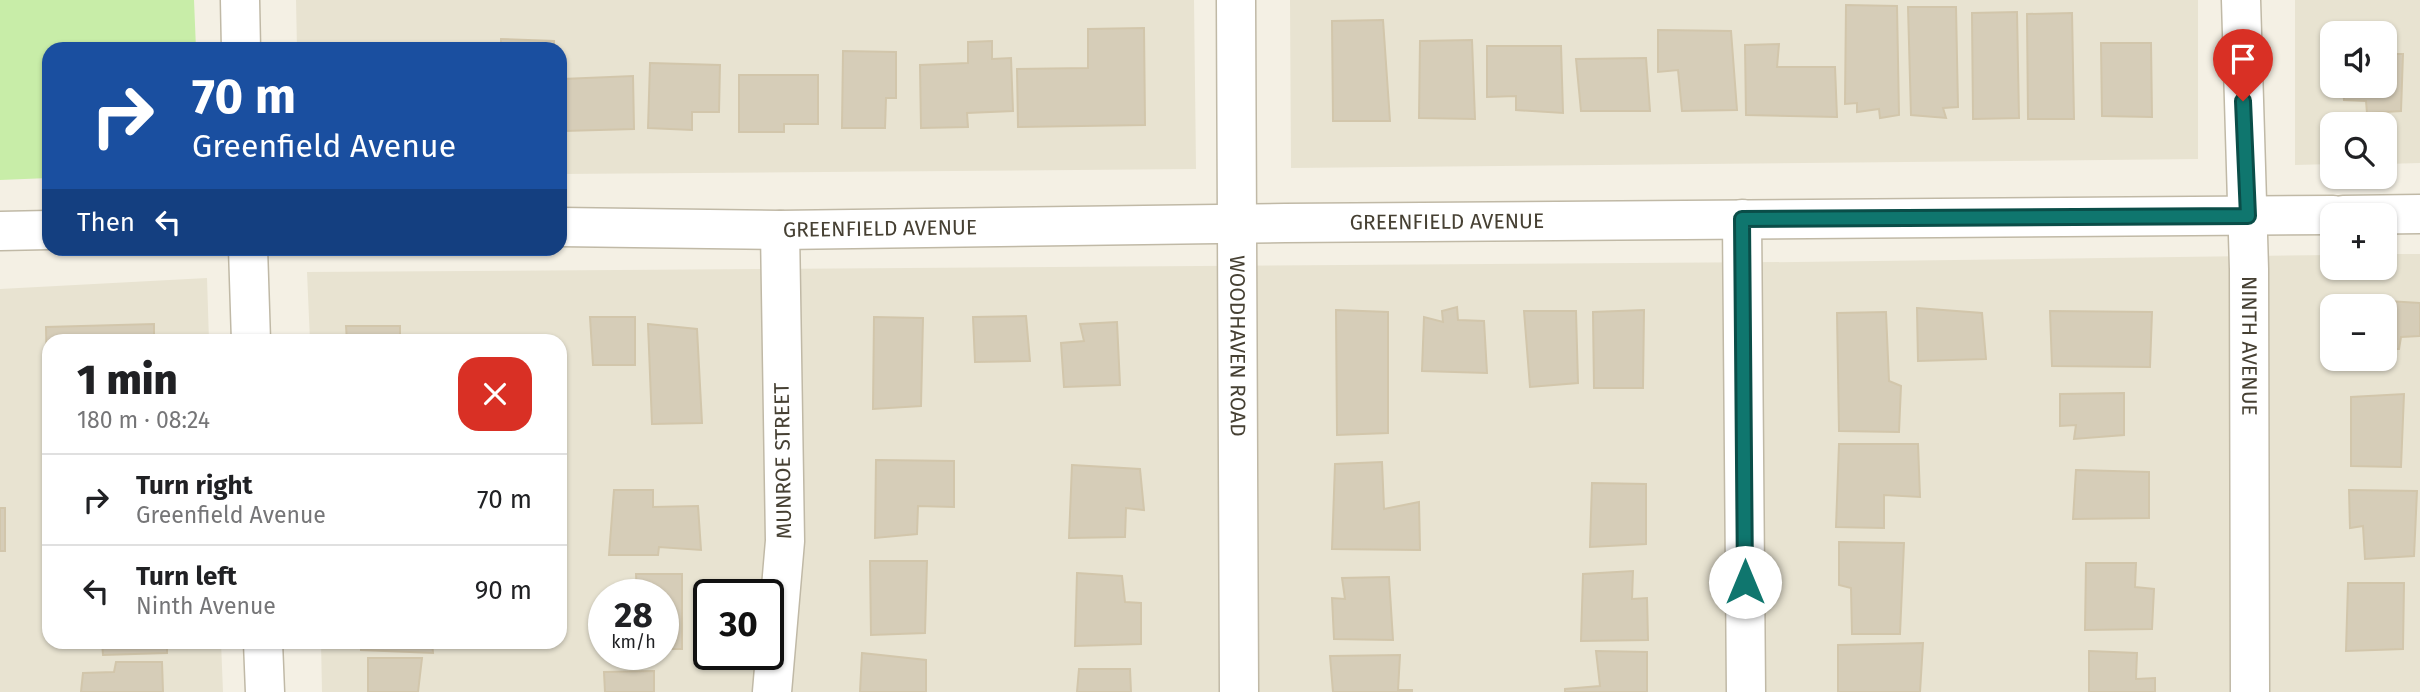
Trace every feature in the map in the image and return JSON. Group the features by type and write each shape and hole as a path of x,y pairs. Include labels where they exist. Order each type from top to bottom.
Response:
{"street":[{"path":"240,0 241,42"},
{"name":"WOODHAVEN ROAD","path":"1236,0 1239,692"},
{"name":"NINTH AVENUE","path":"2241,0 2248,216 2250,692"},
{"path":"2397,214 2420,214"},
{"name":"GREENFIELD AVENUE","path":"567,227 780,230 2320,215"},
{"path":"1742,219 1746,692"},
{"path":"0,231 42,230"},
{"name":"MUNROE STREET","path":"772,692 785,541 780,230"},
{"path":"247,256 251,334"},
{"path":"263,649 265,692"}],"shaded area":[{"path":"296,0 1194,0 1196,169 567,174 567,42 297,42"},
{"path":"1290,0 2198,0 2198,159 1291,168"},
{"path":"2295,0 2420,0 2420,163 2397,164 2397,112 2320,112 2320,164 2295,165"},
{"path":"2397,254 2420,254 2420,692 322,692 321,649 567,649 567,334 310,334 307,272 1797,262 2320,255 2320,280 2397,280"},
{"path":"207,278 209,334 42,334 42,649 221,649 223,692 0,692 0,289"}],"green space":[{"path":"0,0 194,0 196,42 42,42 42,178 0,180"}],"building":[{"path":"1846,5 1897,6 1899,115 1880,118 1879,109 1857,112 1857,103 1845,104"},
{"path":"1908,7 1956,7 1958,107 1943,108 1946,118 1911,115"},
{"path":"2017,12 2019,118 1973,119 1972,13"},
{"path":"2072,13 2074,119 2028,119 2027,14"},
{"path":"1383,20 1390,121 1333,121 1332,21"},
{"path":"1144,28 1145,125 1018,127 1017,69 1088,68 1088,29"},
{"path":"1658,30 1731,31 1737,110 1682,111 1678,70 1658,72"},
{"path":"501,39 554,41 554,42 501,42"},
{"path":"1472,40 1475,119 1419,118 1420,41"},
{"path":"992,41 992,59 1011,58 1013,111 967,113 968,127 921,128 920,65 968,63 968,42"},
{"path":"2101,43 2151,43 2152,117 2102,116"},
{"path":"1779,44 1777,67 1835,67 1837,117 1746,115 1745,45"},
{"path":"1487,46 1561,46 1563,113 1516,110 1516,96 1487,97"},
{"path":"843,51 896,52 896,98 886,98 885,128 842,128"},
{"path":"2397,54 2403,54 2401,111 2367,112 2366,101 2344,100 2397,98"},
{"path":"1646,58 1650,111 1581,111 1576,59"},
{"path":"650,63 720,65 719,112 692,112 692,130 648,128"},
{"path":"739,75 818,75 818,124 784,124 784,132 739,132"},
{"path":"633,76 634,129 567,131 567,79"},
{"path":"2397,302 2420,303 2420,336 2401,337 2399,349"},
{"path":"1457,307 1458,320 1484,321 1487,373 1422,371 1424,317 1443,322 1442,311"},
{"path":"1917,308 1982,313 1986,359 1918,361"},
{"path":"1336,310 1388,312 1388,433 1337,435"},
{"path":"1644,310 1643,388 1594,388 1593,312"},
{"path":"1524,311 1576,311 1578,383 1530,387"},
{"path":"2050,311 2152,312 2150,367 2052,366"},
{"path":"1886,312 1889,381 1901,386 1899,432 1839,431 1837,313"},
{"path":"1026,316 1030,361 975,362 973,317"},
{"path":"590,317 635,317 635,365 593,365"},
{"path":"874,317 923,318 921,406 873,409"},
{"path":"1117,322 1120,385 1064,387 1061,343 1084,341 1080,324"},
{"path":"154,324 154,334 46,334 46,327"},
{"path":"648,324 697,329 702,423 652,424"},
{"path":"346,326 400,326 400,334 347,334"},
{"path":"2124,393 2124,435 2074,439 2076,425 2060,426 2060,394"},
{"path":"2404,394 2401,467 2351,466 2351,397"},
{"path":"1839,444 1918,444 1920,497 1884,495 1884,528 1836,527"},
{"path":"876,460 954,461 954,507 918,506 917,534 875,538"},
{"path":"1382,462 1384,509 1419,502 1420,550 1332,549 1335,464"},
{"path":"1072,465 1140,469 1144,510 1126,508 1125,537 1069,538"},
{"path":"2076,470 2149,472 2149,518 2073,519"},
{"path":"1592,483 1646,484 1646,544 1590,547"},
{"path":"614,490 653,490 653,507 698,506 701,550 659,547 658,555 609,555"},
{"path":"2349,490 2417,491 2414,556 2365,559 2363,526 2350,528"},
{"path":"0,508 5,508 5,551 0,551"},
{"path":"1839,542 1904,543 1900,634 1852,634 1851,588 1839,585"},
{"path":"870,561 927,561 925,633 871,635"},
{"path":"2086,563 2136,563 2135,587 2154,589 2152,629 2085,630"},
{"path":"1633,571 1632,599 1647,598 1648,640 1581,641 1583,574"},
{"path":"1077,573 1122,576 1125,602 1141,603 1141,644 1075,646"},
{"path":"636,574 682,574 682,649 679,649 679,579 636,579"},
{"path":"1389,577 1393,640 1334,639 1332,598 1345,599 1342,578"},
{"path":"2348,583 2404,583 2403,649 2346,651"},
{"path":"1923,643 1920,692 1838,692 1838,645"},
{"path":"103,649 167,649 167,653 103,655"},
{"path":"433,649 433,653 361,650"},
{"path":"1596,651 1647,652 1647,692 1565,692 1565,689 1600,686"},
{"path":"2089,651 2137,653 2136,679 2155,678 2155,692 2089,692"},
{"path":"862,653 926,660 926,692 860,692"},
{"path":"1400,655 1398,690 1412,692 1333,692 1330,656"},
{"path":"368,658 422,658 418,692 368,692"},
{"path":"116,662 162,662 163,692 81,692 83,673 114,672"},
{"path":"1079,669 1130,669 1131,692 1077,692"},
{"path":"654,671 654,692 605,692 604,672"}],"route":[{"path":"1745,582 1742,219 2248,216 2243,101"}]}
